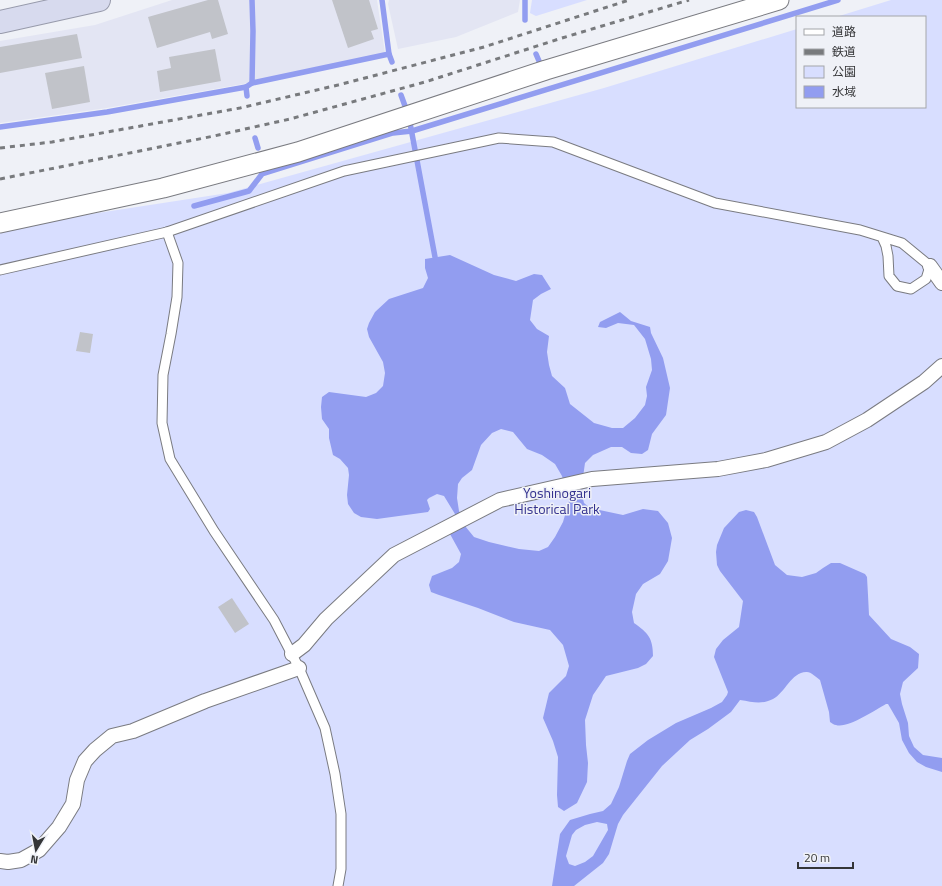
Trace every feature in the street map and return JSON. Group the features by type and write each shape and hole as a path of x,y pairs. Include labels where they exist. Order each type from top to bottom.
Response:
{"highway":[{"path":"0,22 95,0"}],"street":[{"path":"0,223 163,188 298,152 546,70 778,0"},
{"path":"930,266 942,283"},
{"path":"292,654 304,644 326,619 394,554 500,500 592,479 718,469 766,460 826,442 867,420 924,382 942,366"},
{"path":"0,861 8,862 21,860 39,850 59,827 73,804 77,780 85,761 95,750 112,736 133,731 205,701 299,668"}],"lane":[{"path":"0,270 167,232 344,171 499,138 553,142 715,203 860,230 902,243 930,266 926,279 911,289 897,286 889,276 888,256 882,237"},
{"path":"167,232 178,263 177,297 163,375 162,423 170,460 214,530 274,620 299,668 325,728 336,774 340,814 341,869 338,886"}],"shaded area":[{"path":"172,0 377,0 385,53 243,84 107,108 0,123 0,41 95,25"},
{"path":"389,0 520,0 518,12 456,37 398,49 388,4"}],"green space":[{"path":"532,0 587,0 536,16 530,13"},
{"name":"Yoshinogari Historical Park","path":"891,0 942,0 942,886 0,886 0,228 228,193 604,88 796,29 796,108 926,108 926,16 839,16"}],"water":[{"path":"450,255 494,275 516,281 534,274 542,275 551,289 533,300 530,320 537,329 549,336 547,352 552,376 565,388 570,404 594,423 612,428 623,428 635,418 645,405 647,396 646,387 652,370 651,359 645,339 634,325 618,323 606,328 598,327 600,322 620,312 631,321 650,327 651,333 663,358 670,388 666,415 652,434 648,450 642,454 631,453 622,447 611,447 593,455 585,463 581,491 584,503 590,508 623,515 643,509 658,511 668,523 672,538 668,561 660,574 643,584 636,594 632,612 634,623 649,636 651,640 653,656 646,664 638,668 606,676 593,695 585,720 588,763 587,782 577,803 564,811 558,807 558,757 543,718 549,693 566,676 569,666 563,645 550,630 514,622 431,592 429,585 432,576 452,568 459,562 461,554 450,534 455,514 444,496 437,494 427,500 430,509 428,512 377,519 361,517 354,513 348,504 348,468 340,459 333,455 329,438 329,429 322,419 322,397 329,392 366,397 376,393 383,386 385,373 383,362 369,337 367,329 375,312 389,299 423,288 428,278 425,268 425,259","holes":["501,429 513,432 527,449 542,455 555,464 562,476 569,501 563,522 555,537 548,547 539,551 519,549 474,537 465,526 459,511 457,498 458,484 462,478 472,470 481,445 492,433"]},
{"path":"746,510 754,512 775,565 787,575 802,577 816,573 831,563 840,563 865,574 867,577 869,615 891,639 910,647 919,654 918,668 903,682 900,694 908,723 909,736 914,747 923,755 942,758 942,772 926,767 917,762 909,753 902,740 899,723 888,704 854,722 834,725 830,722 829,712 820,680 810,673 802,673 797,675 777,696 769,701 753,702 740,700 731,712 690,740 662,766 623,815 618,824 609,854 603,863 574,886 552,886 560,834 570,820 603,811 611,804 619,787 630,754 648,740 676,723 722,702 727,695 728,692 714,657 716,649 723,640 739,627 743,601 720,571 717,565 716,552 717,545 724,528 739,512","holes":["597,822 607,824 608,830 593,856 585,862 575,866 569,864 566,856 572,835 576,830 585,825"]}],"building":[{"path":"208,0 218,0 228,34 212,39 210,32 157,48 148,17"},
{"path":"332,0 369,0 378,29 371,31 374,39 348,48"},
{"path":"77,34 82,58 0,73 0,47"},
{"path":"215,49 221,81 160,92 157,71 171,68 169,57"},
{"path":"84,66 90,102 52,109 45,73"},
{"path":"80,332 93,334 90,353 76,351"},
{"path":"232,598 249,624 235,633 218,607"}],"waterway":[{"path":"247,96 246,87 252,83 252,0"},
{"path":"382,0 389,54 392,62"},
{"path":"525,0 525,20"},
{"path":"194,206 249,191 262,174 393,133 412,131 838,0"},
{"path":"252,83 389,54"},
{"path":"536,54 539,61"},
{"path":"0,127 107,112 246,87"},
{"path":"401,95 405,106"},
{"path":"410,123 435,257"},
{"path":"255,138 258,148"}],"railway":[{"path":"0,148 52,142 240,108 338,85 484,47 629,0"},
{"path":"0,179 214,136 290,119 425,82 562,38 689,0"}]}
